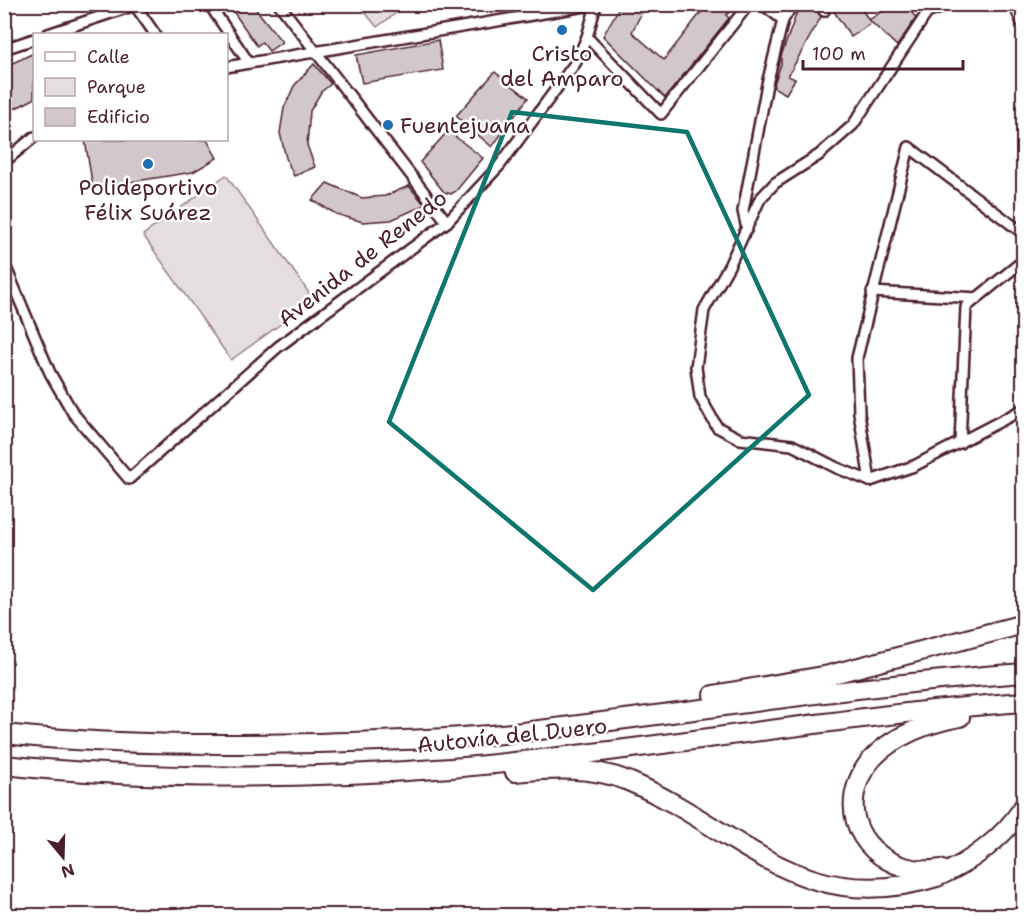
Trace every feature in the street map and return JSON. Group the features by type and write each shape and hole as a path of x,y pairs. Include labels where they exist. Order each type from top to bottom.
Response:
{"highway":[{"path":"264,744 523,722 722,694 828,675 1023,624"},
{"name":"Autovía del Duero","path":"4,734 161,743 369,742 521,732 920,680 1023,673"},
{"name":"Autovía del Duero","path":"4,765 159,775 286,777 452,768 921,711 1023,702"},
{"path":"965,861 943,868 916,871 885,860 868,844 855,814 857,783 867,765 884,747 910,732 942,720 1023,712"},
{"path":"286,777 362,783 560,769 598,773 625,779 654,792 752,858 782,875 830,890 883,892 912,886 947,872 997,839 1023,806"}],"street":[{"path":"209,4 249,63"},
{"path":"279,4 447,222"},
{"path":"587,37 661,114 749,4"},
{"path":"762,4 783,20"},
{"path":"747,229 742,211 767,84 783,20 793,4"},
{"path":"951,4 927,9 853,125 819,155 766,190 704,310 696,367 700,398 717,427 740,439 792,445 837,468 870,481 914,466 1023,409"},
{"path":"1016,4 1023,22"},
{"path":"51,33 135,5 154,33"},
{"path":"228,67 596,5"},
{"name":"Avenida de Renedo","path":"4,263 50,373 73,413 129,479 278,347 447,222 500,165 576,62 587,37 596,5"},
{"path":"4,49 33,39"},
{"path":"4,162 33,138"},
{"path":"870,481 859,413 857,357 909,147 1023,234"},
{"path":"960,443 966,307 1023,260"},
{"path":"872,292 978,298"}],"highlighted area":[{"path":"512,112 687,132 809,395 593,590 389,422"}],"green space":[{"path":"359,5 407,5 377,27"},
{"path":"226,175 314,300 231,360 143,235"}],"building":[{"path":"228,4 252,4 282,42 269,51 262,42 257,46"},
{"path":"621,4 646,4 632,32 664,60 702,11 697,4 740,4 726,15 729,18 665,98 603,36"},
{"path":"800,4 814,4 821,17 788,76 795,79 786,94 773,87 781,64 781,56"},
{"path":"829,4 858,4 871,23 851,37"},
{"path":"884,4 905,4 916,18 897,46 869,20 887,8"},
{"path":"438,40 443,70 362,83 356,55"},
{"path":"33,53 33,100 4,114 4,67"},
{"path":"314,64 331,84 321,92 310,111 307,145 315,167 294,176 286,158 280,133 284,108 294,86"},
{"path":"495,72 528,98 492,147 456,116"},
{"path":"448,131 483,158 451,194 444,192 420,162"},
{"name":"Polideportivo Félix Suárez","path":"85,141 208,141 217,158 193,172 93,188"},
{"path":"327,183 362,198 385,196 409,186 425,205 391,220 363,222 336,214 312,200"}],"place":[{"name":"Cristo del Amparo","path":"562,30"},
{"name":"Fuentejuana","path":"388,125"},
{"name":"Polideportivo Félix Suárez","path":"148,164"}]}
